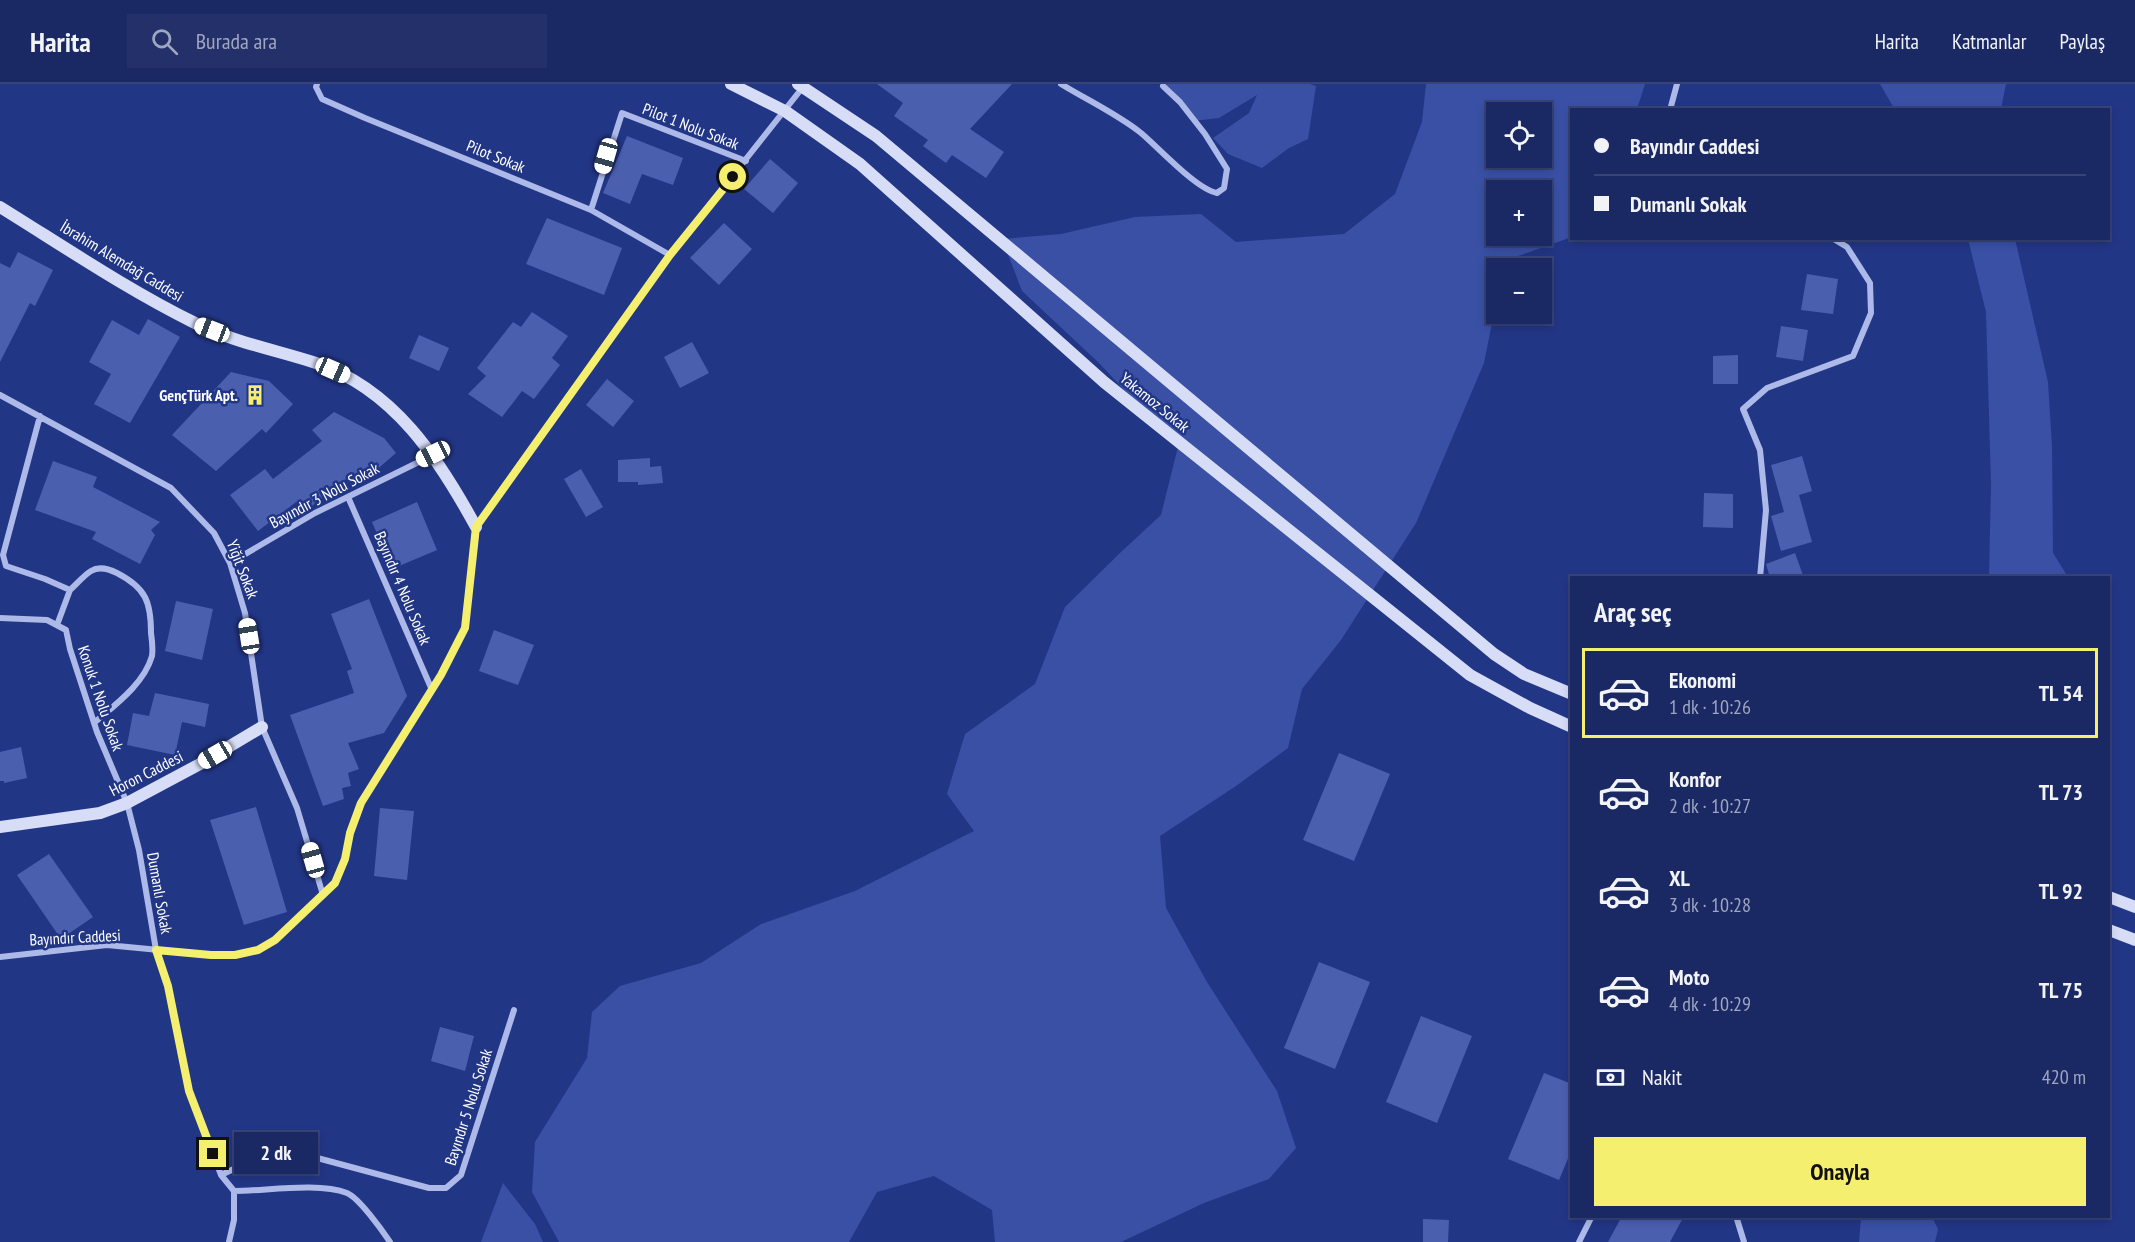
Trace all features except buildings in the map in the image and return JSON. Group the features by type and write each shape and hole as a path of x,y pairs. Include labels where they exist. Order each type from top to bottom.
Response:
{"main road":[{"name":"Yakamoz Sokak","path":"731,84 785,111 860,164 1104,382 1470,675 1530,708 1570,726"},
{"name":"Yakamoz Sokak","path":"803,85 876,136 1494,654 1524,674 1570,693"},
{"name":"İbrahim Alemdağ Caddesi","path":"0,207 109,275 196,323 244,342 318,364 349,377 404,419 433,454 476,527"},
{"name":"Horon Caddesi","path":"0,827 100,813 127,803 200,764 262,727"},
{"path":"2110,897 2135,907"},
{"path":"2110,930 2135,940"}],"street":[{"name":"Pilot Sokak","path":"317,84 316,87 322,99 591,210 670,255"},
{"path":"1062,84 1139,131 1209,192 1216,193 1224,188 1227,169 1205,134 1180,102 1163,86"},
{"path":"1671,108 1677,84"},
{"name":"Bayındır Caddesi","path":"0,957 107,945 211,955 235,955 258,950 275,940 335,883 345,859 350,833 361,803 432,690 465,628 476,527 670,255 746,161 803,85"},
{"name":"Pilot 1 Nolu Sokak","path":"591,210 622,113 746,161"},
{"path":"1760,576 1765,500 1760,450 1743,409 1767,388 1853,356 1871,313 1870,283 1847,247 1835,240"},
{"name":"Yiğit Sokak","path":"0,395 171,488 214,533 230,563 245,613 262,727 297,808 323,895"},
{"path":"40,416 3,555 6,566 70,590"},
{"name":"Bayındır 3 Nolu Sokak","path":"230,563 315,513 433,454"},
{"name":"Bayındır 4 Nolu Sokak","path":"348,497 432,690"},
{"path":"0,618 47,620 57,625 70,590 91,571 101,568 132,581 145,595 151,615 152,655 144,673 123,698 94,723"},
{"name":"Konuk 1 Nolu Sokak","path":"57,625 66,630 94,723 113,774 127,803"},
{"name":"Dumanlı Sokak","path":"127,803 139,850 156,950 168,986 189,1091 221,1175 234,1191"},
{"name":"Bayındır 5 Nolu Sokak","path":"221,1175 276,1149 429,1188 446,1188 460,1175 514,1010"},
{"path":"229,1242 234,1220 234,1191 317,1188 348,1193 390,1242"},
{"path":"1579,1242 1591,1218"},
{"path":"1737,1218 1744,1242"}],"shaded area":[{"path":"1164,84 1310,84 1316,86 1308,139 1289,148 1262,168 1228,154 1213,138 1249,113 1257,95 1219,118 1193,121"},
{"path":"1426,84 1645,84 1637,108 1570,108 1570,238 1552,244 1552,180 1486,180 1486,246 1546,246 1512,258 1486,258 1486,324 1492,324 1484,363 1416,523 1341,640 1302,689 1288,748 1236,786 1160,836 1166,908 1207,982 1277,1091 1296,1148 1269,1179 1204,1203 1121,1242 995,1242 992,1210 934,1176 877,1192 849,1242 559,1242 532,1192 535,1142 587,1058 592,1012 620,986 701,963 761,924 855,891 974,831 947,794 965,734 1035,684 1065,607 1161,515 1178,447 1098,362 1022,291 1002,239 1061,234 1135,217 1201,214 1236,242 1344,234 1395,194 1422,122"},
{"path":"1880,84 2006,84 2001,108 1894,108"},
{"path":"1968,240 2015,240 2048,382 2052,446 2053,553 2067,576 1989,576 1991,484 1986,312"},
{"path":"503,1183 535,1224 543,1242 481,1242"},
{"path":"1861,1218 1932,1218 1938,1229 1935,1242 1859,1242"}],"place":[{"name":"GençTürk Apt.","path":"255,395"}],"route":[{"path":"213,1154 189,1091 168,986 156,950 235,955 258,950 275,940 335,883 345,859 350,833 361,803 441,675 465,628 476,527 670,255 733,177"}]}
